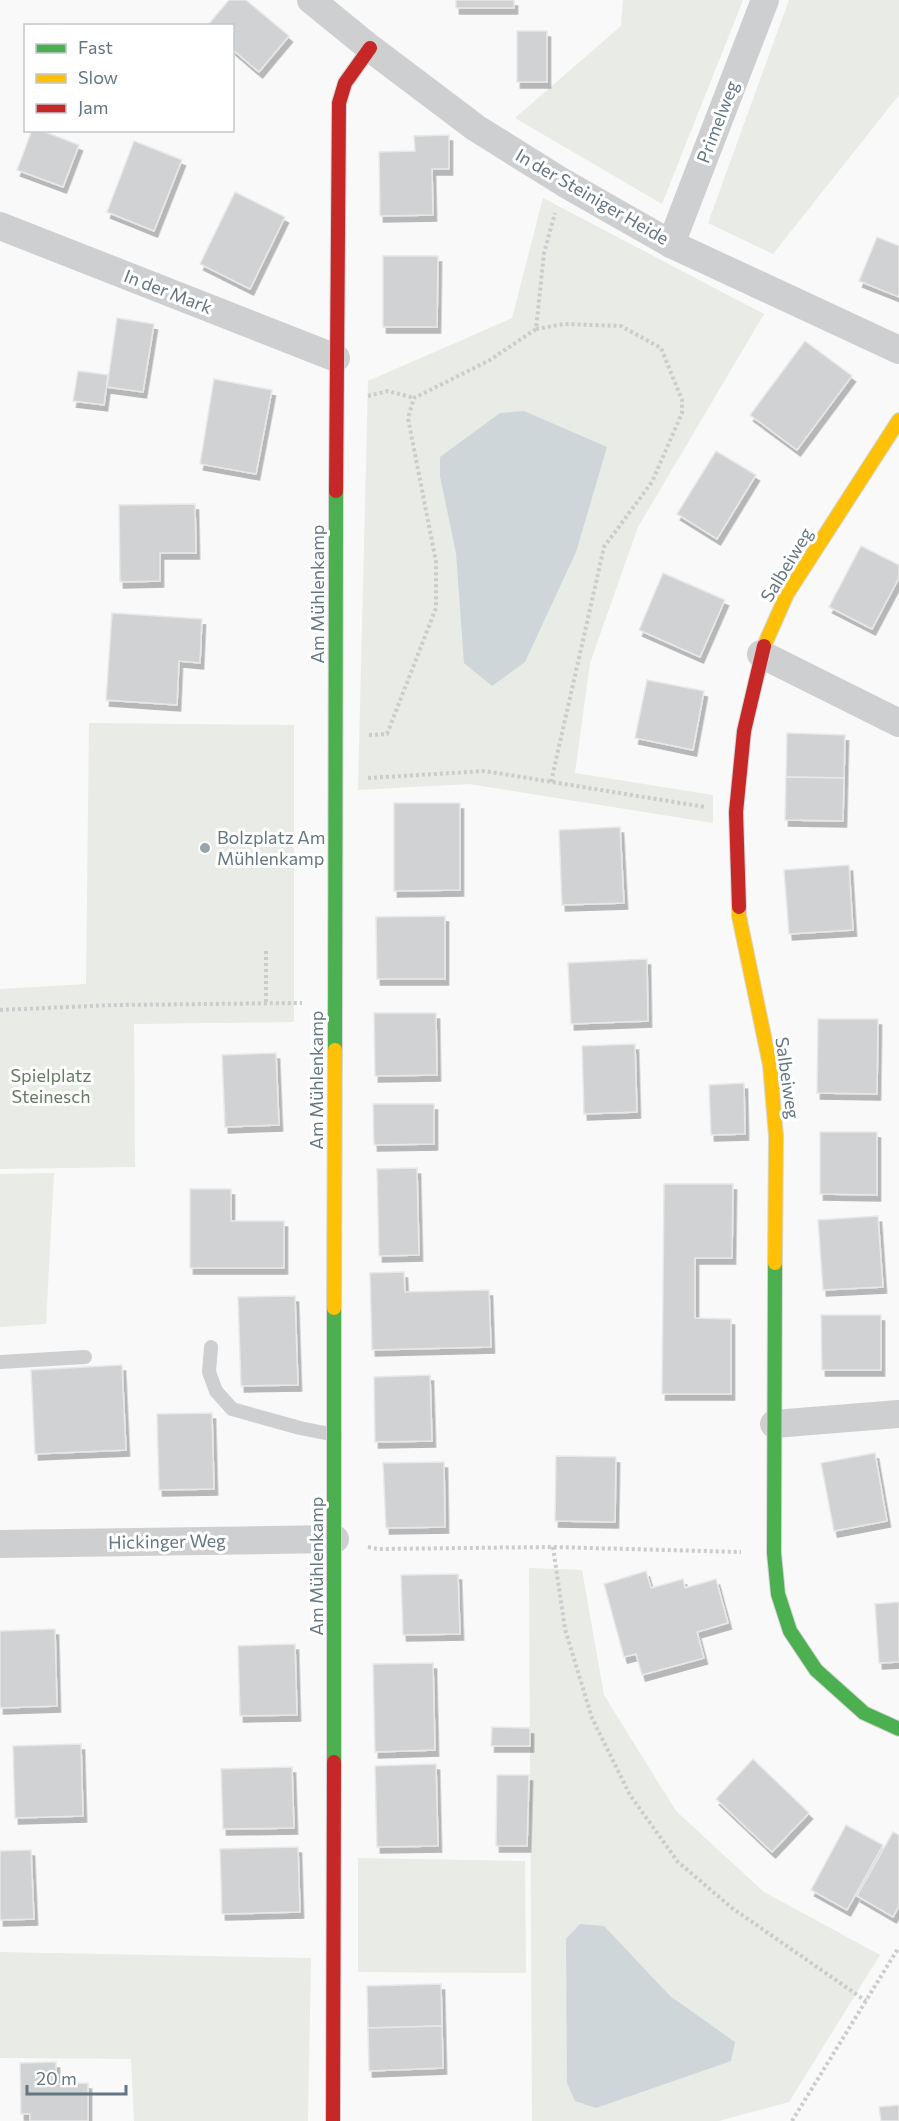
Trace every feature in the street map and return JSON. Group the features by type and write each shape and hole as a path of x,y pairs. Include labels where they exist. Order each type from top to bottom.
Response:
{"street":[{"name":"In der Steiniger Heide","path":"311,0 476,128 564,183 671,244 899,350"},
{"name":"Primelweg","path":"671,244 765,0"},
{"name":"Am Mühlenkamp","path":"333,2121 336,358 339,103 345,83 370,48"},
{"name":"In der Mark","path":"0,226 336,358"},
{"name":"Salbeiweg","path":"899,420 787,594 760,654 744,731 736,812 739,916 770,1065 776,1136 774,1553 778,1594 790,1631 816,1670 864,1713 899,1730"},
{"path":"760,654 899,723"},
{"path":"774,1424 899,1414"},
{"name":"Hickinger Weg","path":"0,1544 335,1539"}],"lane":[{"path":"211,1347 209,1372 216,1391 232,1409 335,1435"},
{"path":"0,1362 85,1357"}],"path":[{"path":"536,329 544,253 564,183"},
{"path":"336,403 388,391 414,398 490,360 536,329 564,324 621,326 661,348 682,400 682,412 652,482 604,547 551,782"},
{"path":"336,737 387,734 436,608 436,562 408,418 414,398"},
{"path":"336,781 485,771 736,812"},
{"path":"266,951 266,1005"},
{"path":"0,1010 113,1005 266,1005 335,1002"},
{"path":"335,1539 378,1549 553,1547 774,1553"},
{"path":"553,1547 565,1629 592,1718 630,1795 678,1862 732,1908 866,2001"},
{"path":"792,2121 899,1947"}],"green space":[{"path":"623,0 743,0 662,204 515,118 621,26"},
{"path":"789,0 899,0 899,95 773,254 708,223"},
{"path":"543,198 764,314 638,527 590,663 575,773 713,795 713,823 469,784 358,790 368,381 512,318"},
{"name":"Spielplatz Steinesch","path":"89,723 294,725 294,1022 134,1024 135,1167 0,1169 0,989 86,984"},
{"path":"54,1173 46,1324 0,1327 0,1174"},
{"path":"529,1568 582,1570 604,1695 676,1811 764,1892 880,1955 789,2102 719,2121 532,2121"},
{"path":"358,1858 525,1861 526,1973 358,1972"},
{"path":"0,1952 311,1958 308,2121 134,2121 131,2059 0,2058"}],"shaded area":[{"path":"524,411 607,447 576,552 525,662 492,686 464,663 456,553 440,476 440,457 500,413"},
{"path":"580,1924 604,1926 670,1996 735,2042 731,2061 596,2108 575,2101 567,2083 566,1939"}],"building":[{"path":"229,0 246,0 289,36 259,72 234,51 234,24 209,24"},
{"path":"456,0 514,0 514,8 456,8"},
{"path":"517,31 547,31 547,82 517,82"},
{"path":"31,132 45,132 79,145 63,187 17,170"},
{"path":"449,135 449,169 432,169 433,215 380,216 379,152 415,151 414,136"},
{"path":"134,141 182,160 154,231 107,212"},
{"path":"235,192 285,217 250,289 200,264"},
{"path":"877,237 899,246 899,297 859,281"},
{"path":"383,256 438,256 437,327 383,327"},
{"path":"117,318 154,324 143,392 107,387"},
{"path":"805,341 852,376 797,450 750,415"},
{"path":"78,371 108,375 104,405 73,401"},
{"path":"214,379 272,390 256,474 200,464"},
{"path":"716,451 756,475 717,539 677,514"},
{"path":"195,504 196,553 160,553 160,581 120,582 119,505"},
{"path":"861,546 899,565 899,578 872,629 829,607"},
{"path":"663,573 725,600 700,657 639,630"},
{"path":"112,613 202,619 200,663 179,661 177,705 106,700"},
{"path":"647,680 704,691 693,750 635,738"},
{"path":"787,733 845,735 844,778 786,777"},
{"path":"786,777 844,778 843,821 785,820"},
{"path":"394,803 460,803 460,890 394,891"},
{"path":"620,827 624,903 562,905 559,830"},
{"path":"849,865 853,930 789,934 784,870"},
{"path":"445,916 445,979 377,979 376,917"},
{"path":"647,959 648,1021 571,1024 568,963"},
{"path":"374,1013 436,1013 437,1075 375,1076"},
{"path":"818,1019 878,1019 877,1094 817,1093"},
{"path":"635,1044 637,1112 584,1114 582,1046"},
{"path":"276,1053 279,1125 225,1127 222,1055"},
{"path":"744,1083 745,1134 711,1135 709,1085"},
{"path":"373,1104 434,1104 434,1144 374,1145"},
{"path":"820,1132 877,1132 877,1195 820,1194"},
{"path":"417,1168 419,1255 379,1256 377,1169"},
{"path":"664,1184 733,1184 732,1258 695,1258 695,1318 731,1319 731,1394 662,1394"},
{"path":"190,1189 231,1189 231,1221 284,1221 284,1268 190,1268"},
{"path":"878,1216 883,1287 823,1290 818,1220"},
{"path":"404,1272 405,1292 489,1290 491,1347 372,1350 370,1273"},
{"path":"295,1296 298,1385 241,1386 238,1297"},
{"path":"821,1315 881,1315 881,1370 822,1370"},
{"path":"122,1365 126,1450 35,1454 31,1370"},
{"path":"430,1375 432,1441 375,1442 374,1377"},
{"path":"212,1413 214,1489 159,1490 157,1414"},
{"path":"875,1453 887,1521 834,1531 821,1463"},
{"path":"556,1456 616,1457 615,1522 555,1521"},
{"path":"444,1462 445,1527 386,1528 383,1463"},
{"path":"646,1571 651,1588 683,1579 685,1588 716,1579 728,1623 697,1632 704,1658 642,1675 636,1654 624,1657 604,1584"},
{"path":"458,1574 460,1634 403,1635 401,1575"},
{"path":"899,1602 899,1662 879,1663 875,1604"},
{"path":"55,1629 57,1706 0,1708 0,1631"},
{"path":"295,1644 297,1715 240,1716 238,1646"},
{"path":"433,1663 435,1750 375,1752 373,1664"},
{"path":"492,1727 530,1728 530,1746 491,1746"},
{"path":"81,1744 83,1816 15,1818 13,1746"},
{"path":"753,1759 809,1813 772,1852 716,1799"},
{"path":"436,1764 438,1846 377,1847 375,1766"},
{"path":"292,1767 294,1828 223,1829 221,1769"},
{"path":"497,1775 529,1775 527,1846 496,1846"},
{"path":"846,1825 883,1845 847,1910 811,1890"},
{"path":"893,1832 899,1835 899,1906 893,1917 857,1896"},
{"path":"298,1847 300,1912 222,1914 220,1849"},
{"path":"31,1850 34,1919 0,1920 0,1851"},
{"path":"441,1984 442,2026 368,2028 367,1986"},
{"path":"442,2026 443,2068 369,2071 368,2028"},
{"path":"56,2062 56,2084 88,2083 88,2121 30,2121 30,2114 21,2114 20,2063"},
{"path":"899,2105 899,2121 881,2121 879,2107"}],"traffic: fast":[{"path":"335,1050 336,491"},
{"path":"775,1263 774,1553 778,1594 790,1631 816,1670 864,1713 899,1729"},
{"path":"334,1308 334,1762"}],"traffic: slow":[{"path":"764,646 787,594 899,420"},
{"path":"739,907 770,1065 776,1136 775,1263"},
{"path":"334,1308 335,1050"}],"traffic: jam":[{"path":"336,491 339,103 345,83 370,48"},
{"path":"739,907 736,812 744,731 764,646"},
{"path":"333,2121 334,1762"}],"place":[{"name":"Bolzplatz Am Mühlenkamp","path":"205,848"}]}
